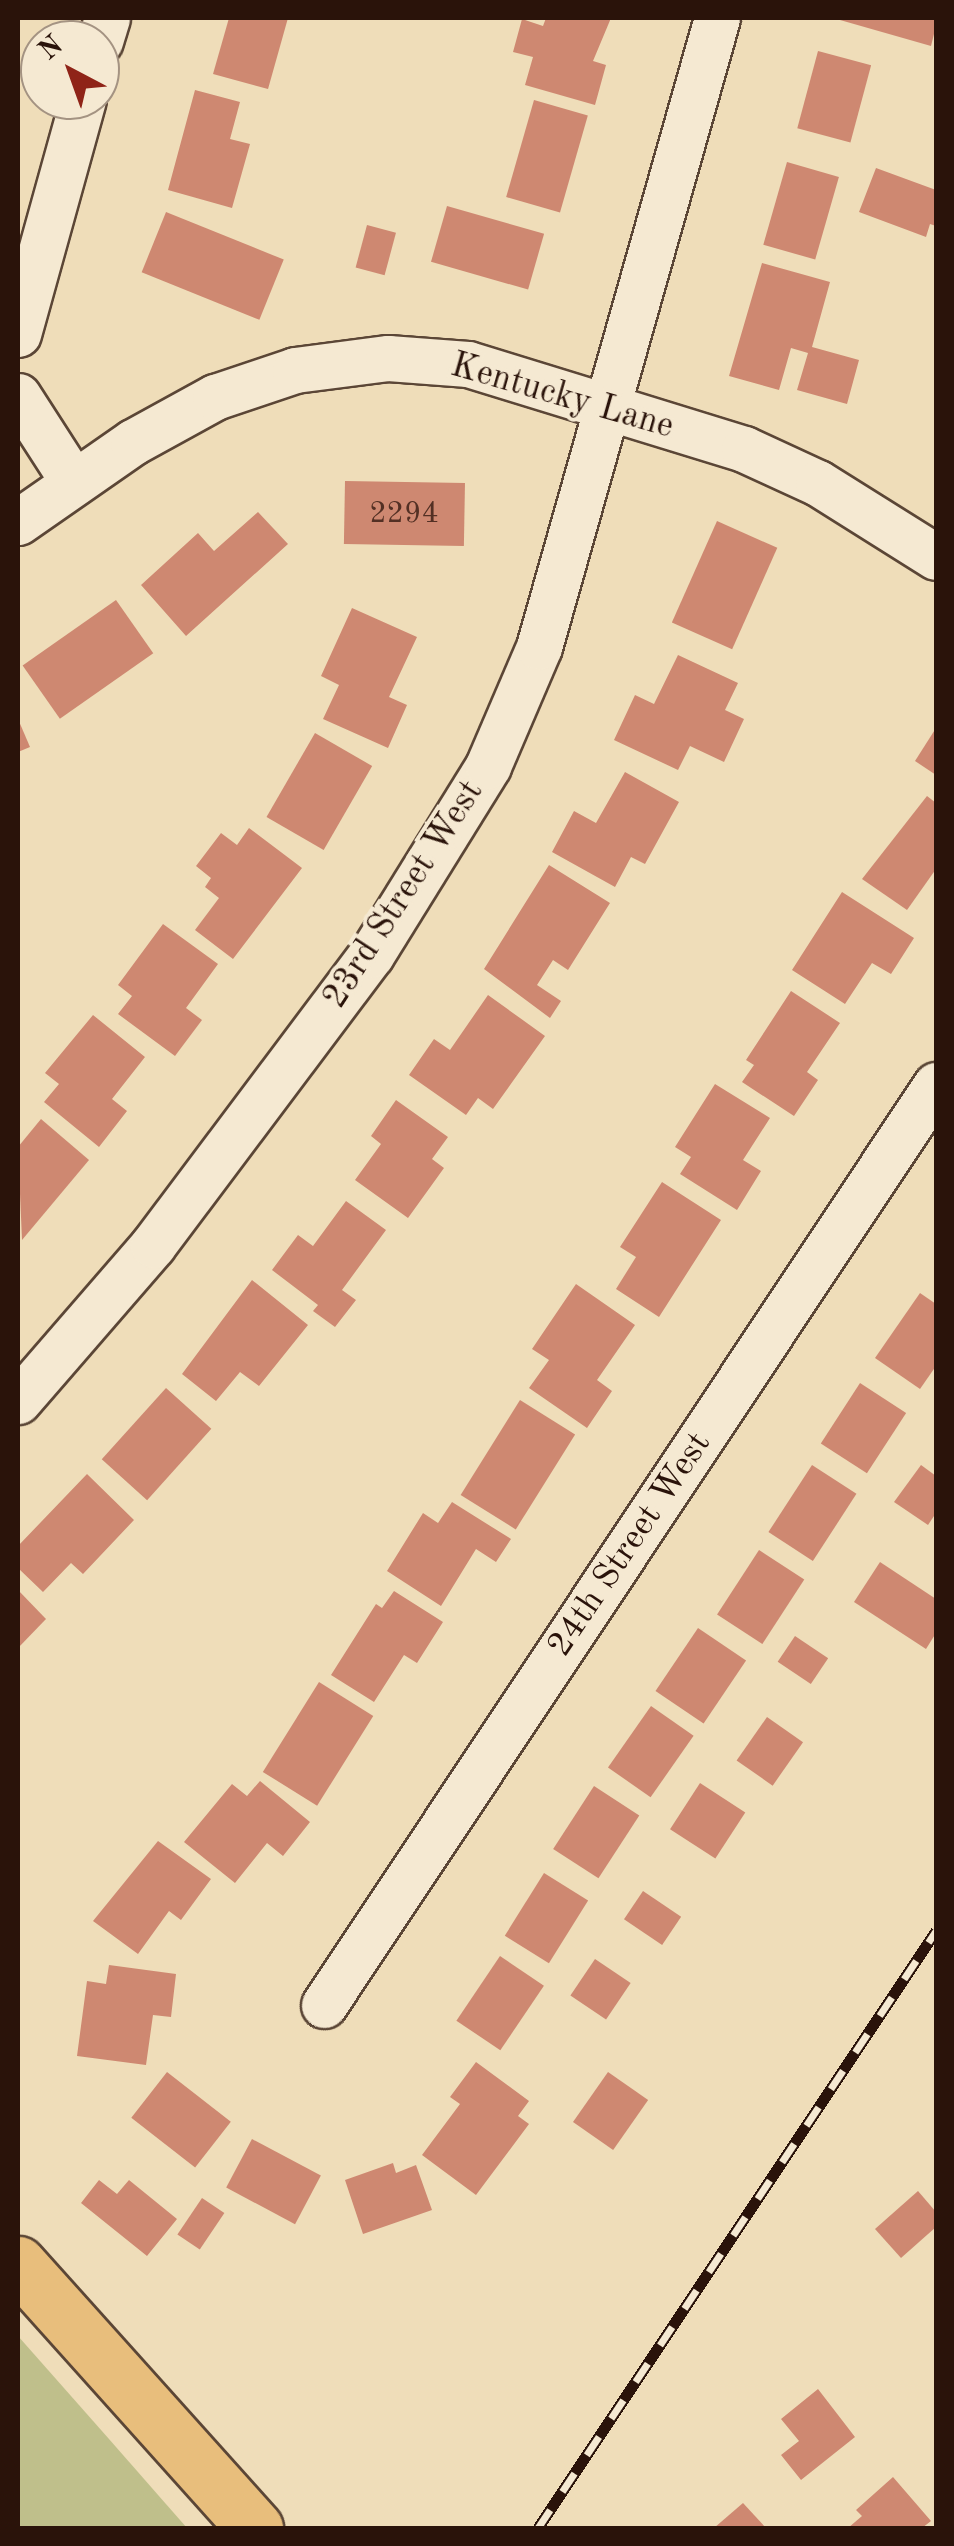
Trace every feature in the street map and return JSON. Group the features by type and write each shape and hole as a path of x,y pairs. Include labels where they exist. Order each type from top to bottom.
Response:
{"main road":[{"path":"18,2264 255,2528"}],"street":[{"name":"23rd Street West","path":"18,1402 212,1169 444,846 488,766 538,647 717,18"},
{"path":"18,334 78,120"},
{"name":"Kentucky Lane","path":"18,522 215,397 295,370 388,358 468,364 759,456 818,483 936,557"},
{"path":"18,396 74,483"},
{"name":"24th Street West","path":"324,2005 936,1085"}],"green space":[{"path":"18,2336 109,2439 187,2528 18,2528"}],"building":[{"path":"229,18 288,18 268,89 213,74"},
{"path":"546,18 611,18 593,61 606,65 595,105 525,85 533,57 513,52 522,19 543,26"},
{"path":"833,18 936,18 936,26 931,46"},
{"path":"818,51 871,65 850,143 797,128"},
{"path":"195,90 240,102 230,139 250,144 232,208 168,190"},
{"path":"534,100 588,115 560,213 506,197"},
{"path":"787,162 839,177 815,260 763,245"},
{"path":"876,168 936,190 936,226 930,224 926,237 859,212"},
{"path":"447,206 544,234 528,290 431,262"},
{"path":"166,212 284,260 259,320 142,272"},
{"path":"367,225 396,233 385,275 356,268"},
{"path":"762,263 830,282 812,347 859,360 847,404 797,390 808,353 791,348 779,390 729,376"},
{"path":"345,481 465,483 464,546 344,544"},
{"path":"258,512 288,544 186,636 141,585 198,533 214,551"},
{"path":"717,521 777,548 732,649 672,622"},
{"path":"116,600 153,653 60,719 23,665"},
{"path":"352,608 417,637 389,697 407,705 388,748 323,719 339,685 321,676"},
{"path":"678,655 738,683 725,710 744,719 724,762 690,746 678,770 614,740 635,695 654,704"},
{"path":"18,719 30,747 18,752"},
{"path":"936,728 936,775 915,761"},
{"path":"315,733 372,766 324,850 266,817"},
{"path":"625,772 679,802 645,864 631,857 615,887 552,852 574,811 596,823"},
{"path":"927,796 936,803 936,869 907,910 862,879"},
{"path":"249,828 302,868 233,959 195,930 219,898 205,887 211,878 196,866 221,833 237,845"},
{"path":"549,865 610,903 568,970 553,960 537,985 561,1001 550,1018 484,969"},
{"path":"842,892 914,938 891,974 872,963 845,1004 792,970"},
{"path":"163,924 218,964 186,1008 202,1020 175,1056 118,1014 132,996 118,985"},
{"path":"791,991 840,1023 807,1072 818,1080 794,1116 742,1082 754,1065 746,1060"},
{"path":"488,995 545,1036 493,1109 478,1098 466,1115 409,1075 434,1039 450,1050"},
{"path":"93,1015 145,1057 112,1099 127,1111 99,1147 44,1102 59,1084 45,1073"},
{"path":"715,1084 770,1118 743,1160 761,1171 737,1210 680,1174 691,1157 675,1147"},
{"path":"396,1100 448,1137 432,1159 444,1168 408,1218 355,1180 381,1144 371,1136"},
{"path":"41,1119 89,1160 22,1240 18,1147"},
{"path":"662,1182 721,1220 659,1317 616,1289 636,1257 620,1247"},
{"path":"346,1201 386,1230 342,1290 356,1300 335,1327 313,1311 318,1305 272,1270 298,1235 313,1246"},
{"path":"252,1280 308,1325 259,1386 240,1372 216,1401 182,1374"},
{"path":"576,1284 635,1325 597,1380 612,1391 587,1428 529,1388 549,1360 532,1349"},
{"path":"920,1293 936,1304 936,1366 920,1389 875,1358"},
{"path":"860,1383 906,1413 867,1473 821,1443"},
{"path":"166,1388 211,1429 147,1500 102,1459"},
{"path":"520,1400 575,1434 516,1529 461,1495"},
{"path":"812,1465 856,1494 813,1561 768,1532"},
{"path":"921,1465 936,1476 936,1513 928,1525 894,1502"},
{"path":"87,1474 134,1520 83,1574 71,1563 43,1592 18,1568 18,1546"},
{"path":"452,1502 511,1539 496,1562 476,1549 441,1606 387,1571 423,1513 438,1523"},
{"path":"759,1550 804,1579 762,1644 717,1615"},
{"path":"880,1562 936,1599 936,1633 926,1649 854,1602"},
{"path":"18,1590 46,1619 18,1648"},
{"path":"394,1591 443,1622 417,1663 404,1655 374,1702 331,1675 376,1604 382,1608"},
{"path":"698,1628 746,1660 704,1723 656,1691"},
{"path":"795,1636 828,1658 811,1684 778,1662"},
{"path":"319,1682 373,1716 317,1806 263,1772"},
{"path":"651,1706 694,1736 651,1797 608,1767"},
{"path":"767,1717 803,1742 773,1786 737,1760"},
{"path":"260,1781 310,1822 283,1856 267,1843 235,1883 184,1842 232,1784 247,1796"},
{"path":"700,1783 745,1812 715,1859 670,1829"},
{"path":"594,1786 639,1815 598,1878 553,1849"},
{"path":"158,1841 211,1879 181,1920 169,1911 138,1954 93,1921"},
{"path":"544,1873 588,1901 549,1963 505,1936"},
{"path":"643,1891 681,1917 662,1945 624,1919"},
{"path":"500,1956 544,1986 500,2050 456,2021"},
{"path":"595,1959 631,1983 606,2020 570,1995"},
{"path":"109,1965 176,1974 171,2017 153,2015 146,2065 77,2056 87,1981 106,1984"},
{"path":"476,2062 529,2101 518,2116 529,2124 476,2195 422,2155 460,2104 450,2097"},
{"path":"167,2072 231,2122 195,2168 131,2118"},
{"path":"608,2072 648,2100 613,2150 573,2122"},
{"path":"252,2139 321,2176 295,2224 226,2188"},
{"path":"393,2163 396,2173 416,2165 432,2210 363,2234 345,2180"},
{"path":"99,2180 117,2194 129,2180 177,2219 147,2256 81,2203"},
{"path":"918,2191 936,2212 936,2227 901,2258 875,2229"},
{"path":"202,2198 224,2213 200,2250 177,2234"},
{"path":"818,2389 855,2437 801,2480 781,2455 799,2441 781,2419"},
{"path":"893,2477 931,2521 922,2528 848,2528 862,2516 856,2510"},
{"path":"743,2503 766,2528 714,2528"}],"railway":[{"path":"538,2528 936,1931"}]}
